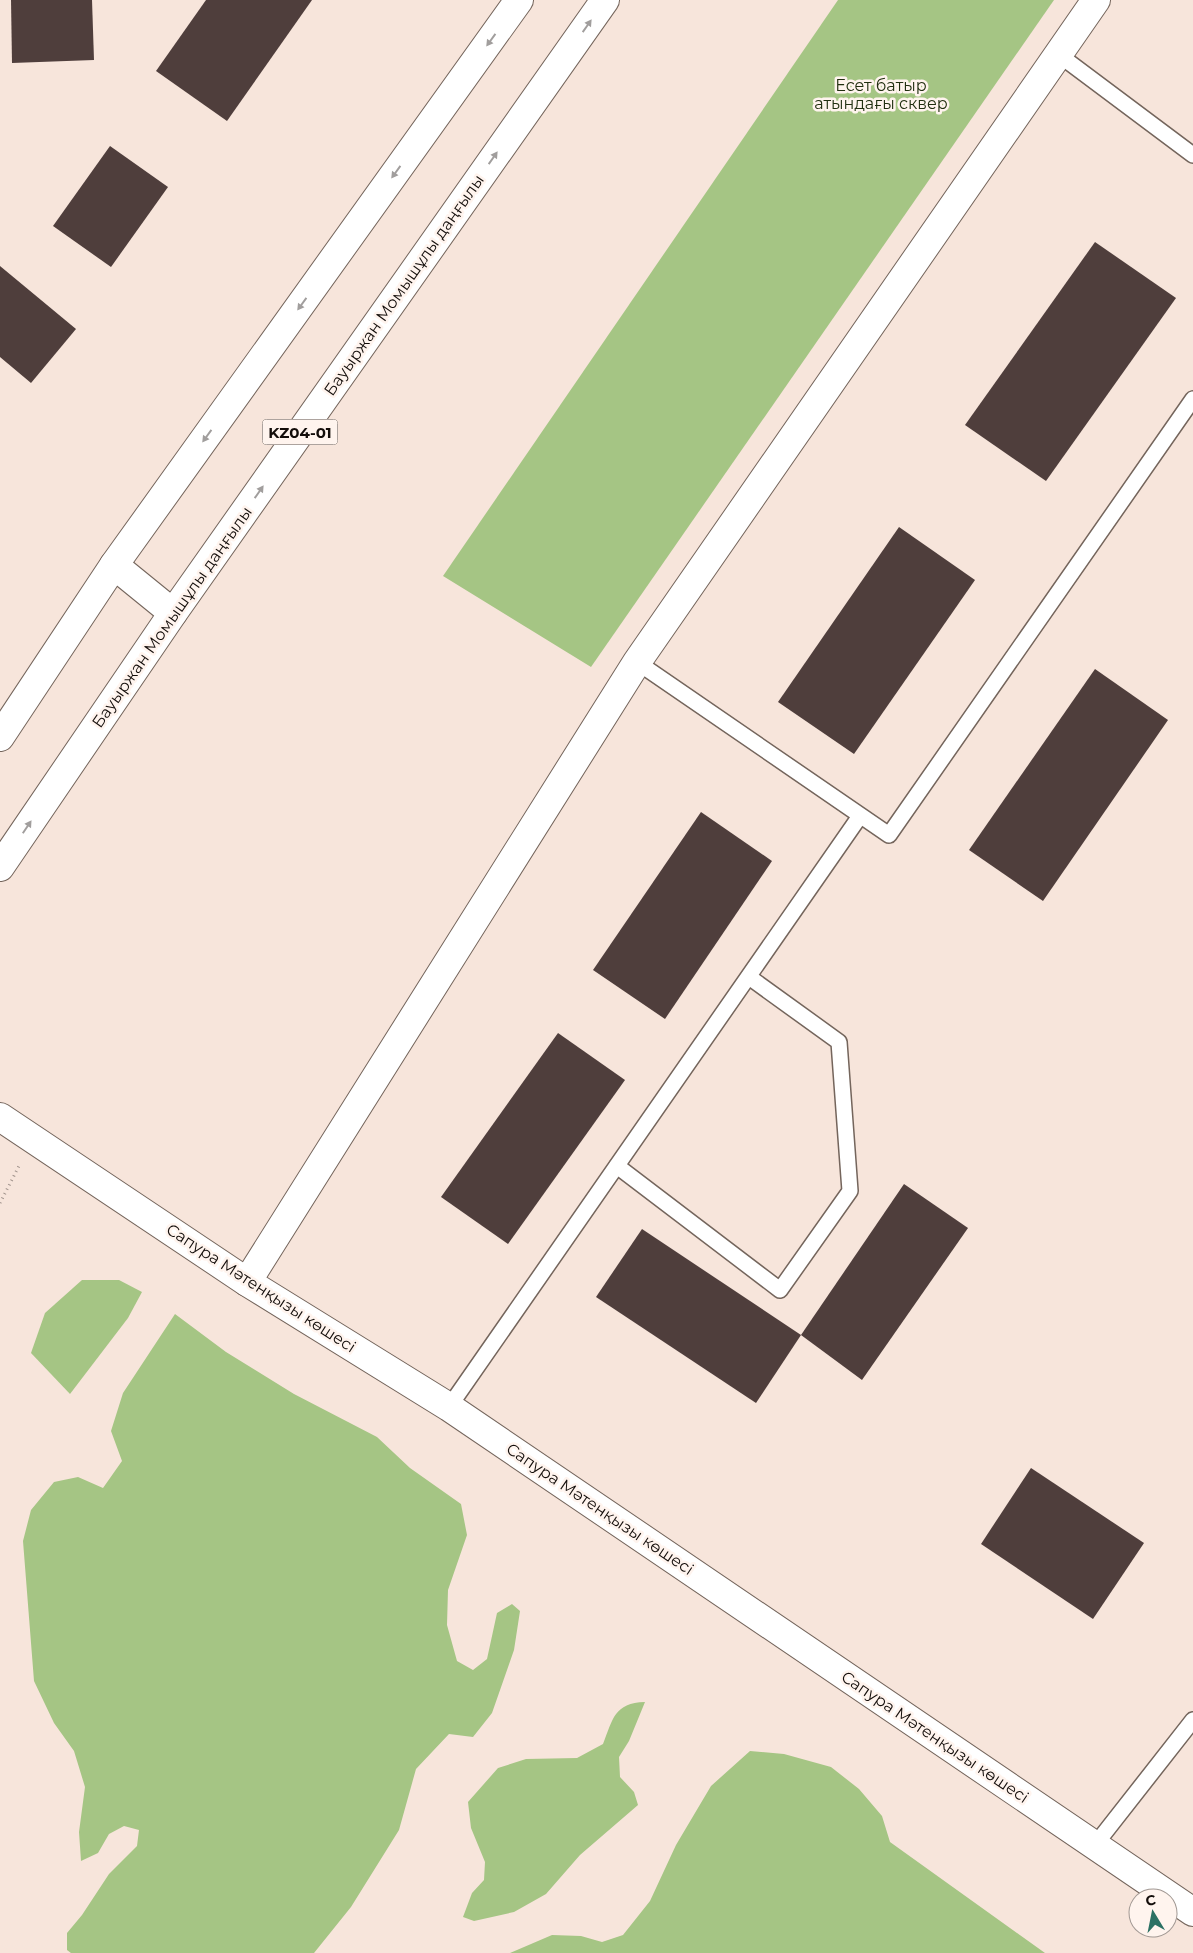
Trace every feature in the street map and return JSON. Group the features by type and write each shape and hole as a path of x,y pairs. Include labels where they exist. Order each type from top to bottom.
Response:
{"street":[{"path":"0,737 114,565 520,0"},
{"name":"Бауыржан Момышұлы даңғылы","path":"0,868 173,613 605,0"},
{"path":"247,1282 637,662 1096,0"},
{"path":"114,565 173,613"},
{"name":"Сапура Мәтенқызы көшесі","path":"0,1117 247,1282 449,1407 1193,1912"}],"lane":[{"path":"1058,54 1193,155"},
{"path":"637,662 889,835 1193,399"},
{"path":"449,1407 860,816"},
{"path":"617,1166 780,1290 850,1191 839,1042 749,977"},
{"path":"1095,1845 1193,1720"}],"path":[{"path":"0,1203 33,1139"}],"green space":[{"name":"Есет батыр атындағы сквер","path":"838,0 1054,0 591,667 443,576"},
{"path":"82,1280 119,1280 142,1292 128,1318 70,1394 31,1353 45,1313"},
{"path":"175,1314 226,1352 294,1394 377,1437 410,1468 461,1504 467,1535 448,1590 447,1625 457,1661 473,1670 487,1659 497,1613 512,1604 520,1611 514,1650 492,1713 473,1737 449,1734 416,1769 399,1830 351,1907 314,1953 71,1953 67,1950 67,1933 82,1915 109,1874 137,1846 139,1830 124,1826 109,1834 98,1853 81,1861 79,1832 85,1787 74,1751 54,1723 34,1681 23,1541 31,1510 54,1482 78,1477 103,1488 122,1461 111,1431 123,1393"},
{"path":"645,1702 629,1741 619,1757 620,1777 634,1792 638,1805 580,1855 546,1894 514,1912 474,1921 463,1917 472,1893 484,1880 485,1862 471,1828 468,1802 498,1768 526,1759 577,1758 603,1744 616,1714 621,1709 627,1705"},
{"path":"750,1751 784,1754 831,1767 859,1789 882,1816 890,1842 1045,1953 510,1953 552,1935 581,1936 602,1942 623,1935 650,1901 676,1845 711,1786"}],"building":[{"path":"11,0 92,0 94,60 12,63"},
{"path":"206,0 312,0 227,121 156,71"},
{"path":"110,146 168,187 111,267 53,226"},
{"path":"1095,242 1176,298 1046,481 965,425"},
{"path":"0,266 76,329 31,383 0,357"},
{"path":"899,527 975,580 854,754 778,702"},
{"path":"1095,669 1168,720 1043,901 969,850"},
{"path":"701,812 772,861 665,1019 593,970"},
{"path":"558,1033 625,1080 508,1244 441,1197"},
{"path":"904,1184 968,1228 862,1380 801,1335"},
{"path":"642,1229 801,1335 756,1403 596,1297"},
{"path":"1031,1468 1144,1543 1093,1619 981,1544"}]}
